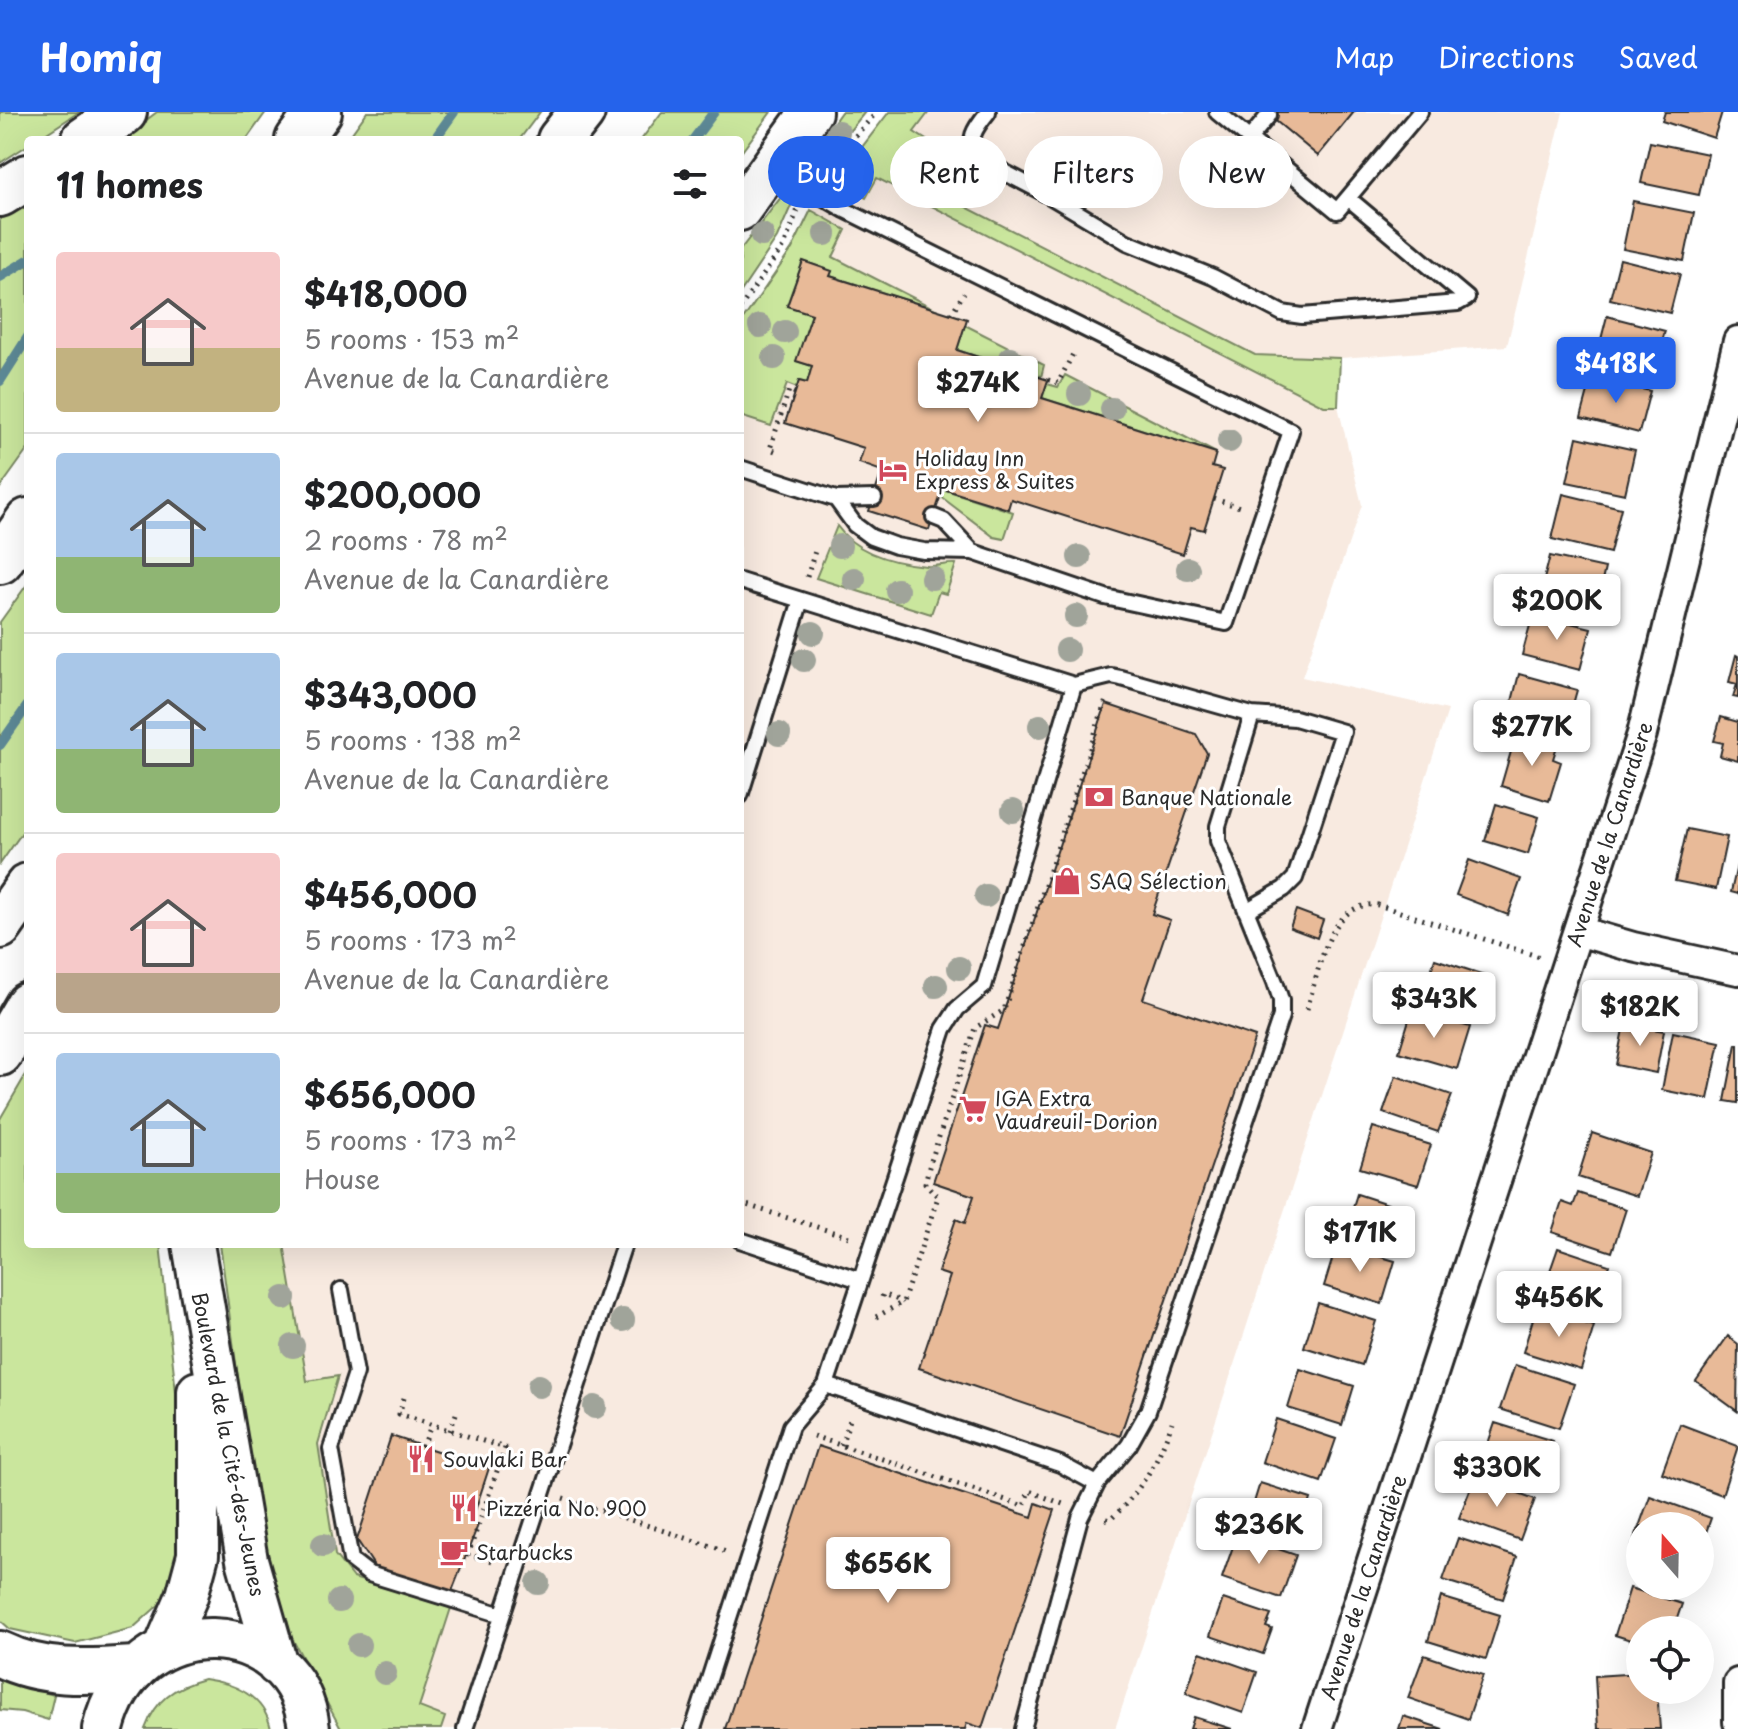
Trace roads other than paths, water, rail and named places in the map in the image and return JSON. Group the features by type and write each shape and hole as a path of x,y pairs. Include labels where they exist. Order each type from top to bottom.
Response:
{"highway":[{"path":"90,136 124,112"},
{"path":"301,136 319,112"},
{"path":"563,136 582,112"},
{"path":"0,194 24,179"},
{"path":"0,561 24,527"},
{"path":"0,926 24,892"},
{"path":"0,1053 24,1012"},
{"path":"0,1654 25,1665 54,1670 149,1658"}],"street":[{"path":"794,136 811,112"},
{"path":"744,205 768,172"},
{"name":"Avenue de la Canardière","path":"1317,1729 1642,734 1738,341"},
{"path":"1578,931 1633,947 1738,970"},
{"name":"Boulevard de la Cité-des-Jeunes","path":"103,1729 118,1687 149,1658 187,1596 198,1555 195,1256"},
{"name":"Boulevard de la Cité-des-Jeunes","path":"195,1256 247,1560 277,1665"},
{"path":"149,1658 204,1638 243,1645 277,1665 292,1684 311,1727"},
{"path":"1738,1683 1738,1722"}],"lane":[{"path":"988,112 971,138 972,150 979,159 1127,242 1213,277 1282,313 1302,316 1458,303 1467,298 1348,198"},
{"path":"1217,112 1245,136"},
{"path":"1293,175 1337,211 1420,112"},
{"path":"1252,136 1269,115"},
{"path":"836,499 855,525 871,537 924,551 973,552 1105,597 1226,623 1291,431 842,208"},
{"path":"744,469 836,499 874,498"},
{"path":"934,517 944,521 973,552"},
{"path":"744,582 1074,685 1111,676 1252,715 1295,718 1343,732 1295,878 1284,889 1246,911"},
{"path":"744,783 801,600"},
{"path":"693,1729 791,1426 826,1385 944,1029 957,1009 984,986 1074,685"},
{"path":"1023,1729 1080,1518 1097,1484 1129,1445 1148,1411 1281,1016 1281,1000 1222,852 1218,826 1252,715"},
{"path":"744,1241 860,1280"},
{"path":"465,1729 623,1248"},
{"path":"341,1290 356,1373 331,1449 351,1560 369,1574 502,1615"},
{"path":"826,1385 1060,1464 1097,1484"}],"waterway":[{"path":"437,136 454,112"},
{"path":"696,136 714,112"},
{"path":"0,277 24,262"},
{"path":"0,381 24,343"},
{"path":"0,745 24,711"}],"place":[{"name":"Holiday Inn Express & Suites","path":"893,470"},
{"name":"Banque Nationale","path":"1099,797"},
{"name":"SAQ Sélection","path":"1067,881"},
{"name":"IGA Extra Vaudreuil-Dorion","path":"973,1109"},
{"name":"Souvlaki Bar","path":"421,1459"},
{"name":"Pizzéria No. 900","path":"464,1508"},
{"name":"Starbucks","path":"454,1552"}]}
